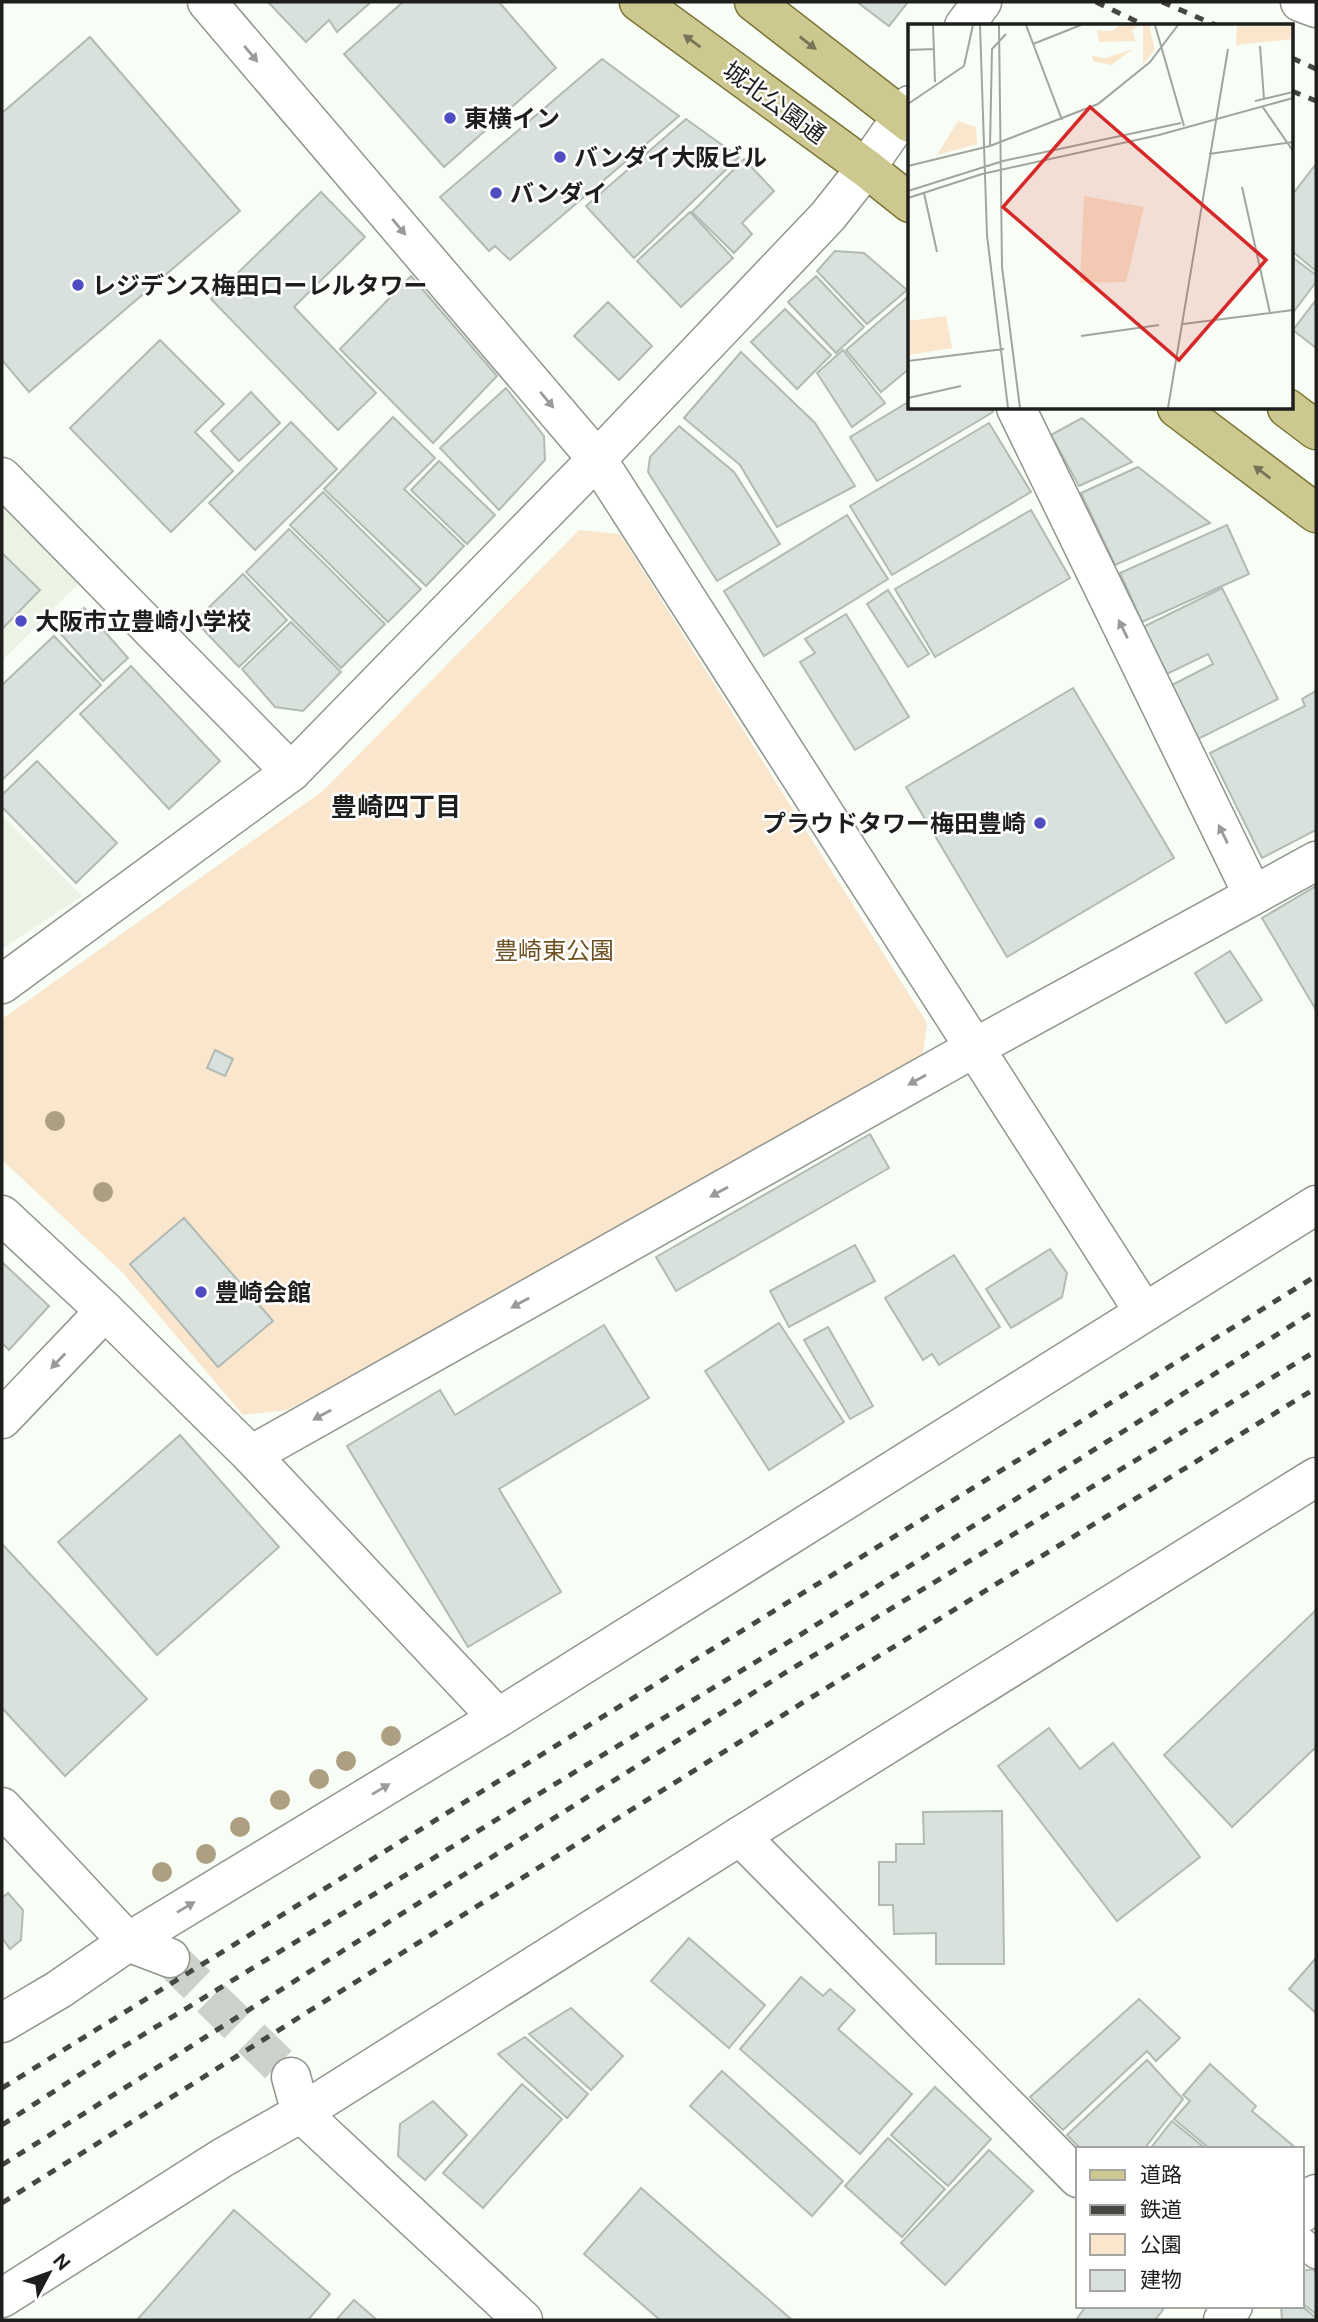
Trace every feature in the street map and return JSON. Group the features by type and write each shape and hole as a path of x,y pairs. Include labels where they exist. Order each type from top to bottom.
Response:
{"main road":[{"name":"城北公園通","path":"639,2 908,200"},
{"path":"754,2 908,115"},
{"path":"1180,410 1316,513"},
{"path":"1290,410 1316,429"}],"street":[{"path":"207,2 597,459 1144,1312"},
{"path":"966,24 982,2"},
{"path":"1300,2 1316,8"},
{"path":"2,984 292,772 597,459 828,216 908,115"},
{"path":"1017,410 1253,895"},
{"path":"2,477 292,772"},
{"path":"251,1455 976,1047 1316,861"},
{"path":"2,2023 58,1990 128,1942 498,1718 1316,1205"},
{"path":"2,1215 106,1311 251,1455 498,1718"},
{"path":"2,1419 106,1311"},
{"path":"2,2298 222,2158 300,2113 1316,1477"},
{"path":"2,1807 128,1942 170,1958"},
{"path":"740,1836 1076,2176"},
{"path":"291,2077 300,2113 523,2320"},
{"path":"1304,2210 1316,2194"},
{"path":"1207,2308 1221,2320"}],"shaded area":[{"name":"大阪市立豊崎小学校","path":"2,506 80,582 2,661"},
{"path":"2,815 82,896 2,949"}],"green space":[{"name":"豊崎東公園","path":"579,530 620,534 927,1023 922,1062 288,1410 243,1415 122,1272 2,1160 2,1019 324,790"}],"building":[{"path":"268,2 371,2 337,32 329,20 306,42"},
{"name":"東横イン","path":"403,2 499,2 556,68 444,167 344,54"},
{"path":"857,2 908,2 889,26"},
{"name":"レジデンス梅田ローレルタワー","path":"90,37 240,211 29,392 2,360 2,113"},
{"name":"バンダイ大阪ビル","path":"602,59 679,116 510,260 495,246 489,251 440,197"},
{"path":"686,119 739,157 634,258 586,206"},
{"path":"744,159 774,191 742,223 752,234 734,253 692,212"},
{"path":"1316,164 1316,271 1294,253 1294,192"},
{"path":"321,192 365,237 294,307 376,393 338,430 211,299"},
{"path":"690,212 733,258 681,307 637,261"},
{"path":"835,251 864,253 907,290 867,324 817,271"},
{"path":"1294,258 1316,275 1316,282 1294,311"},
{"path":"411,276 497,376 433,443 340,349"},
{"path":"816,276 864,327 836,353 788,302"},
{"path":"908,297 908,370 881,392 846,350"},
{"path":"1316,300 1316,348 1294,329"},
{"path":"608,302 652,346 619,380 574,336"},
{"path":"785,309 831,355 797,389 751,342"},
{"path":"160,340 224,404 195,432 233,471 171,532 70,428"},
{"path":"843,350 885,403 852,427 817,373"},
{"path":"741,352 815,423 855,486 777,527 740,465 684,418"},
{"path":"506,388 544,436 545,460 499,510 440,448"},
{"path":"251,392 280,423 239,461 211,431"},
{"path":"908,402 908,410 993,412 877,481 850,437"},
{"path":"393,417 435,458 404,489 464,546 426,586 324,489"},
{"path":"1082,418 1132,462 1079,486 1051,435"},
{"path":"291,422 337,469 255,550 209,503"},
{"path":"989,423 1031,492 892,575 850,506"},
{"path":"679,426 734,472 780,544 717,581 648,472 650,457"},
{"path":"439,461 495,515 467,544 411,490"},
{"path":"1138,467 1210,523 1115,565 1081,493"},
{"path":"323,492 421,589 388,622 290,525"},
{"path":"1031,510 1070,578 935,657 895,589"},
{"path":"847,515 888,579 764,656 724,591"},
{"path":"1227,525 1249,574 1142,622 1120,573"},
{"path":"289,529 385,624 341,668 246,572"},
{"path":"2,553 40,590 2,629"},
{"path":"243,574 287,620 239,667 195,621"},
{"path":"1222,588 1278,699 1194,741 1168,687 1213,664 1208,654 1167,674 1143,627"},
{"path":"888,590 929,654 908,667 867,604"},
{"path":"84,608 128,658 103,681 58,631"},
{"path":"846,614 909,717 855,750 800,662 815,653 805,639"},
{"path":"291,622 341,672 303,711 275,707 242,669"},
{"path":"54,636 101,685 2,780 2,685"},
{"path":"131,666 220,761 169,809 80,714"},
{"name":"プラウドタワー梅田豊崎","path":"1073,688 1174,858 1007,957 906,787"},
{"path":"1316,691 1316,830 1262,858 1210,753 1305,706 1302,699"},
{"path":"37,761 117,843 76,883 2,807 2,795"},
{"path":"1316,886 1316,1010 1262,918"},
{"path":"1230,951 1262,1000 1226,1023 1195,973"},
{"path":"215,1050 233,1059 225,1076 207,1068"},
{"path":"870,1134 889,1168 676,1291 656,1257"},
{"name":"豊崎会館","path":"184,1218 273,1321 218,1367 130,1264"},
{"path":"855,1245 875,1281 789,1327 770,1291"},
{"path":"1050,1249 1067,1273 1062,1297 1011,1328 986,1289"},
{"path":"954,1255 1000,1327 939,1365 932,1354 923,1360 885,1298"},
{"path":"2,1262 49,1306 9,1350 2,1343"},
{"path":"779,1323 844,1422 769,1470 705,1371"},
{"path":"604,1325 649,1398 499,1489 561,1592 468,1647 347,1446 440,1390 455,1415"},
{"path":"828,1327 873,1406 850,1419 804,1340"},
{"path":"180,1435 279,1547 157,1655 58,1542"},
{"path":"2,1544 147,1699 65,1776 2,1708"},
{"path":"1316,1610 1316,1747 1232,1827 1164,1755"},
{"path":"1049,1728 1080,1769 1113,1743 1200,1857 1117,1921 998,1766"},
{"path":"1002,1811 1004,1964 936,1964 936,1933 894,1934 893,1905 879,1905 879,1862 896,1862 896,1844 924,1844 923,1812"},
{"path":"8,1893 23,1910 21,1940 10,1949 2,1938 2,1898"},
{"path":"689,1938 765,2005 729,2048 651,1981"},
{"path":"1316,1958 1316,2013 1289,1989"},
{"path":"801,1977 823,1996 830,1989 855,2010 838,2029 912,2094 860,2154 740,2049"},
{"path":"1139,1999 1180,2038 1156,2061 1147,2051 1063,2130 1030,2097"},
{"path":"571,2008 623,2056 591,2090 529,2034"},
{"path":"525,2037 588,2094 567,2118 498,2054"},
{"path":"1147,2060 1183,2099 1146,2147 1079,2147 1067,2135"},
{"path":"1210,2064 1256,2106 1252,2111 1295,2147 1208,2147 1174,2119 1190,2101 1183,2095"},
{"path":"722,2071 843,2181 812,2216 690,2106"},
{"path":"522,2084 562,2119 483,2208 443,2173"},
{"path":"935,2087 991,2139 948,2186 891,2135"},
{"path":"433,2101 467,2135 425,2180 398,2156 400,2124"},
{"path":"1172,2121 1204,2147 1152,2147"},
{"path":"888,2138 945,2189 902,2237 845,2186"},
{"path":"989,2150 1033,2191 945,2285 901,2243"},
{"path":"641,2188 792,2320 660,2320 584,2254"},
{"path":"234,2210 330,2294 308,2320 137,2320"},
{"path":"1313,2269 1316,2272 1316,2314 1304,2305 1304,2271"},
{"path":"354,2300 377,2320 336,2320"},
{"path":"1085,2308 1163,2310 1155,2320 1076,2320"},
{"path":"1281,2308 1304,2308 1316,2318 1316,2320 1282,2320"}],"tunnel":[{"path":"170,1958 291,2077"}],"railway":[{"path":"1096,2 1142,24"},
{"path":"1162,2 1213,24"},
{"path":"1294,59 1316,69"},
{"path":"1294,92 1316,101"},
{"path":"2,2088 1316,1276"},
{"path":"2,2125 118,2050 800,1635 1316,1310"},
{"path":"2,2165 788,1671 1316,1351"},
{"path":"2,2203 807,1700 1316,1388"}],"place":[{"name":"東横イン","path":"450,118"},
{"name":"バンダイ大阪ビル","path":"560,157"},
{"name":"バンダイ","path":"496,193"},
{"name":"レジデンス梅田ローレルタワー","path":"78,285"},
{"name":"大阪市立豊崎小学校","path":"21,621"},
{"name":"プラウドタワー梅田豊崎","path":"1040,823"},
{"name":"豊崎会館","path":"201,1292"}],"district":[{"name":"豊崎四丁目","path":"396,806"}]}
